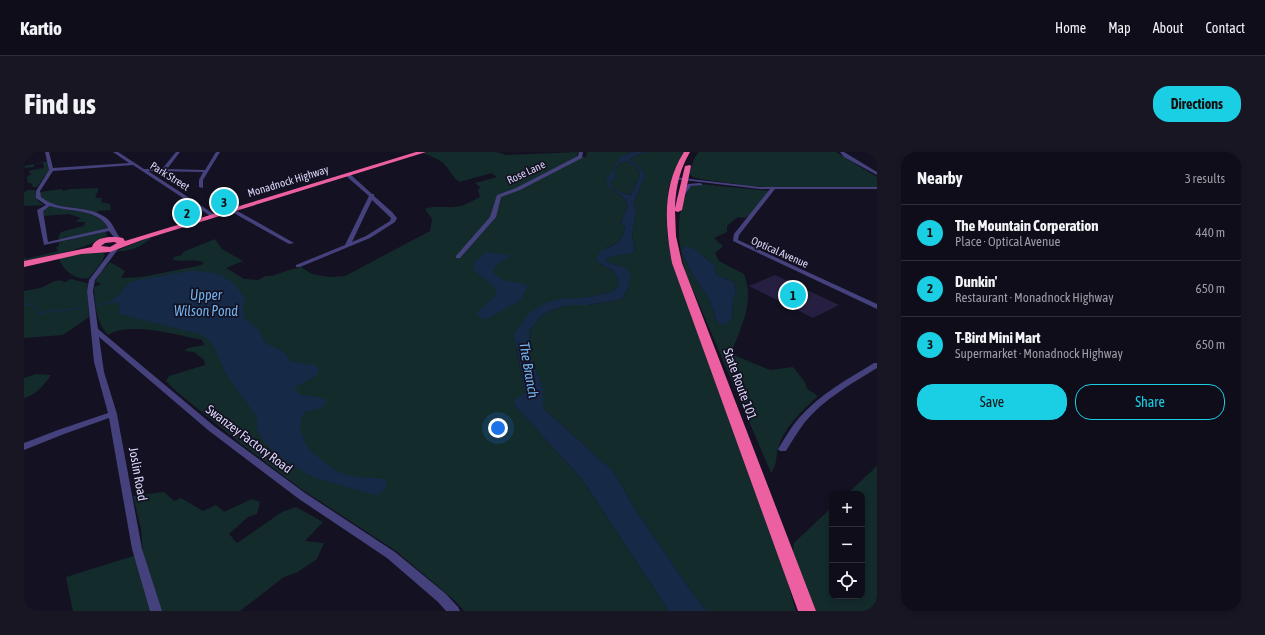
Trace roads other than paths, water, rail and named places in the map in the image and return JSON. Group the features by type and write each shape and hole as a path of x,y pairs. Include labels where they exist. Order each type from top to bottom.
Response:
{"highway":[{"name":"Monadnock Highway","path":"103,248 214,216 423,152"},
{"name":"State Route 101","path":"677,263 674,229 680,199 682,158 687,152"},
{"name":"State Route 101","path":"694,152 681,179 673,186 670,224 672,243 677,263 807,611"},
{"path":"24,264 72,253 103,248"}],"street":[{"path":"47,152 51,170 37,194 42,201 49,205 91,212 107,222 118,244"},
{"name":"Park Street","path":"115,152 214,216"},
{"path":"164,170 178,152"},
{"path":"201,187 201,180 205,171 218,152"},
{"name":"Rose Lane","path":"458,257 493,217 499,196 518,189 580,158 581,152"},
{"path":"842,152 846,156 877,174"},
{"path":"51,170 133,164"},
{"path":"142,170 205,171"},
{"path":"686,170 691,177 705,182"},
{"path":"298,266 368,237 392,222 394,218 348,175"},
{"path":"681,179 773,189 877,188"},
{"path":"680,199 690,185 705,182"},
{"name":"Optical Avenue","path":"773,189 736,235 735,240 877,307"},
{"path":"347,246 372,196"},
{"path":"49,205 40,210 46,244 110,229"},
{"path":"232,210 291,243"},
{"path":"95,330 90,291 92,280 110,229"},
{"name":"Swanzey Factory Road","path":"95,330 211,428 302,496 391,555 442,598 454,611"},
{"name":"Joslin Road","path":"95,330 95,342 113,414 137,549 156,611"},
{"path":"95,342 105,339"},
{"path":"783,449 793,430 817,403 838,388 877,365"},
{"path":"24,447 61,432 113,414"}],"water":[{"name":"The Branch","path":"634,152 646,152 634,156 630,160 644,171 645,177 634,201 636,214 632,236 635,252 606,258 607,262 626,268 631,275 628,288 622,299 587,305 569,305 552,310 542,315 529,331 530,354 543,388 543,408 613,471 635,509 693,594 707,611 669,611 582,479 515,406 514,400 525,393 514,334 529,313 545,303 558,299 589,297 614,291 619,284 615,273 597,260 598,253 619,241 624,233 625,227 621,223 628,205 623,197 609,187 606,181 620,157","holes":["625,161 631,163 640,171 639,178 631,195 616,190 610,182 616,178 614,172 619,163"]},
{"path":"686,246 696,250 714,265 716,275 734,282 736,291 733,300 732,318 725,325 717,322 710,301 691,272 683,254 683,247"},
{"path":"486,252 511,255 495,266 493,270 495,275 504,280 528,285 521,300 487,319 481,318 476,313 496,296 497,291 473,268 475,262"},
{"name":"Upper Wilson Pond","path":"189,271 214,273 227,279 245,298 243,309 244,318 259,330 265,343 285,352 288,359 292,362 315,365 319,369 316,376 294,388 301,395 319,397 327,400 324,406 305,412 302,416 300,428 306,445 313,453 336,471 350,476 385,479 387,487 379,495 316,478 305,473 276,454 264,442 257,429 257,417 227,376 213,345 203,335 120,314 119,304 117,302 109,304 121,294 122,290 129,283 137,280"}],"waterway":[{"path":"99,305 110,302"},
{"path":"24,305 31,304 37,309 38,313 82,308"}],"place":[{"name":"T-Bird Mini Mart","path":"224,202"},
{"name":"Dunkin'","path":"187,213"},
{"name":"The Mountain Corperation","path":"793,295"}]}
